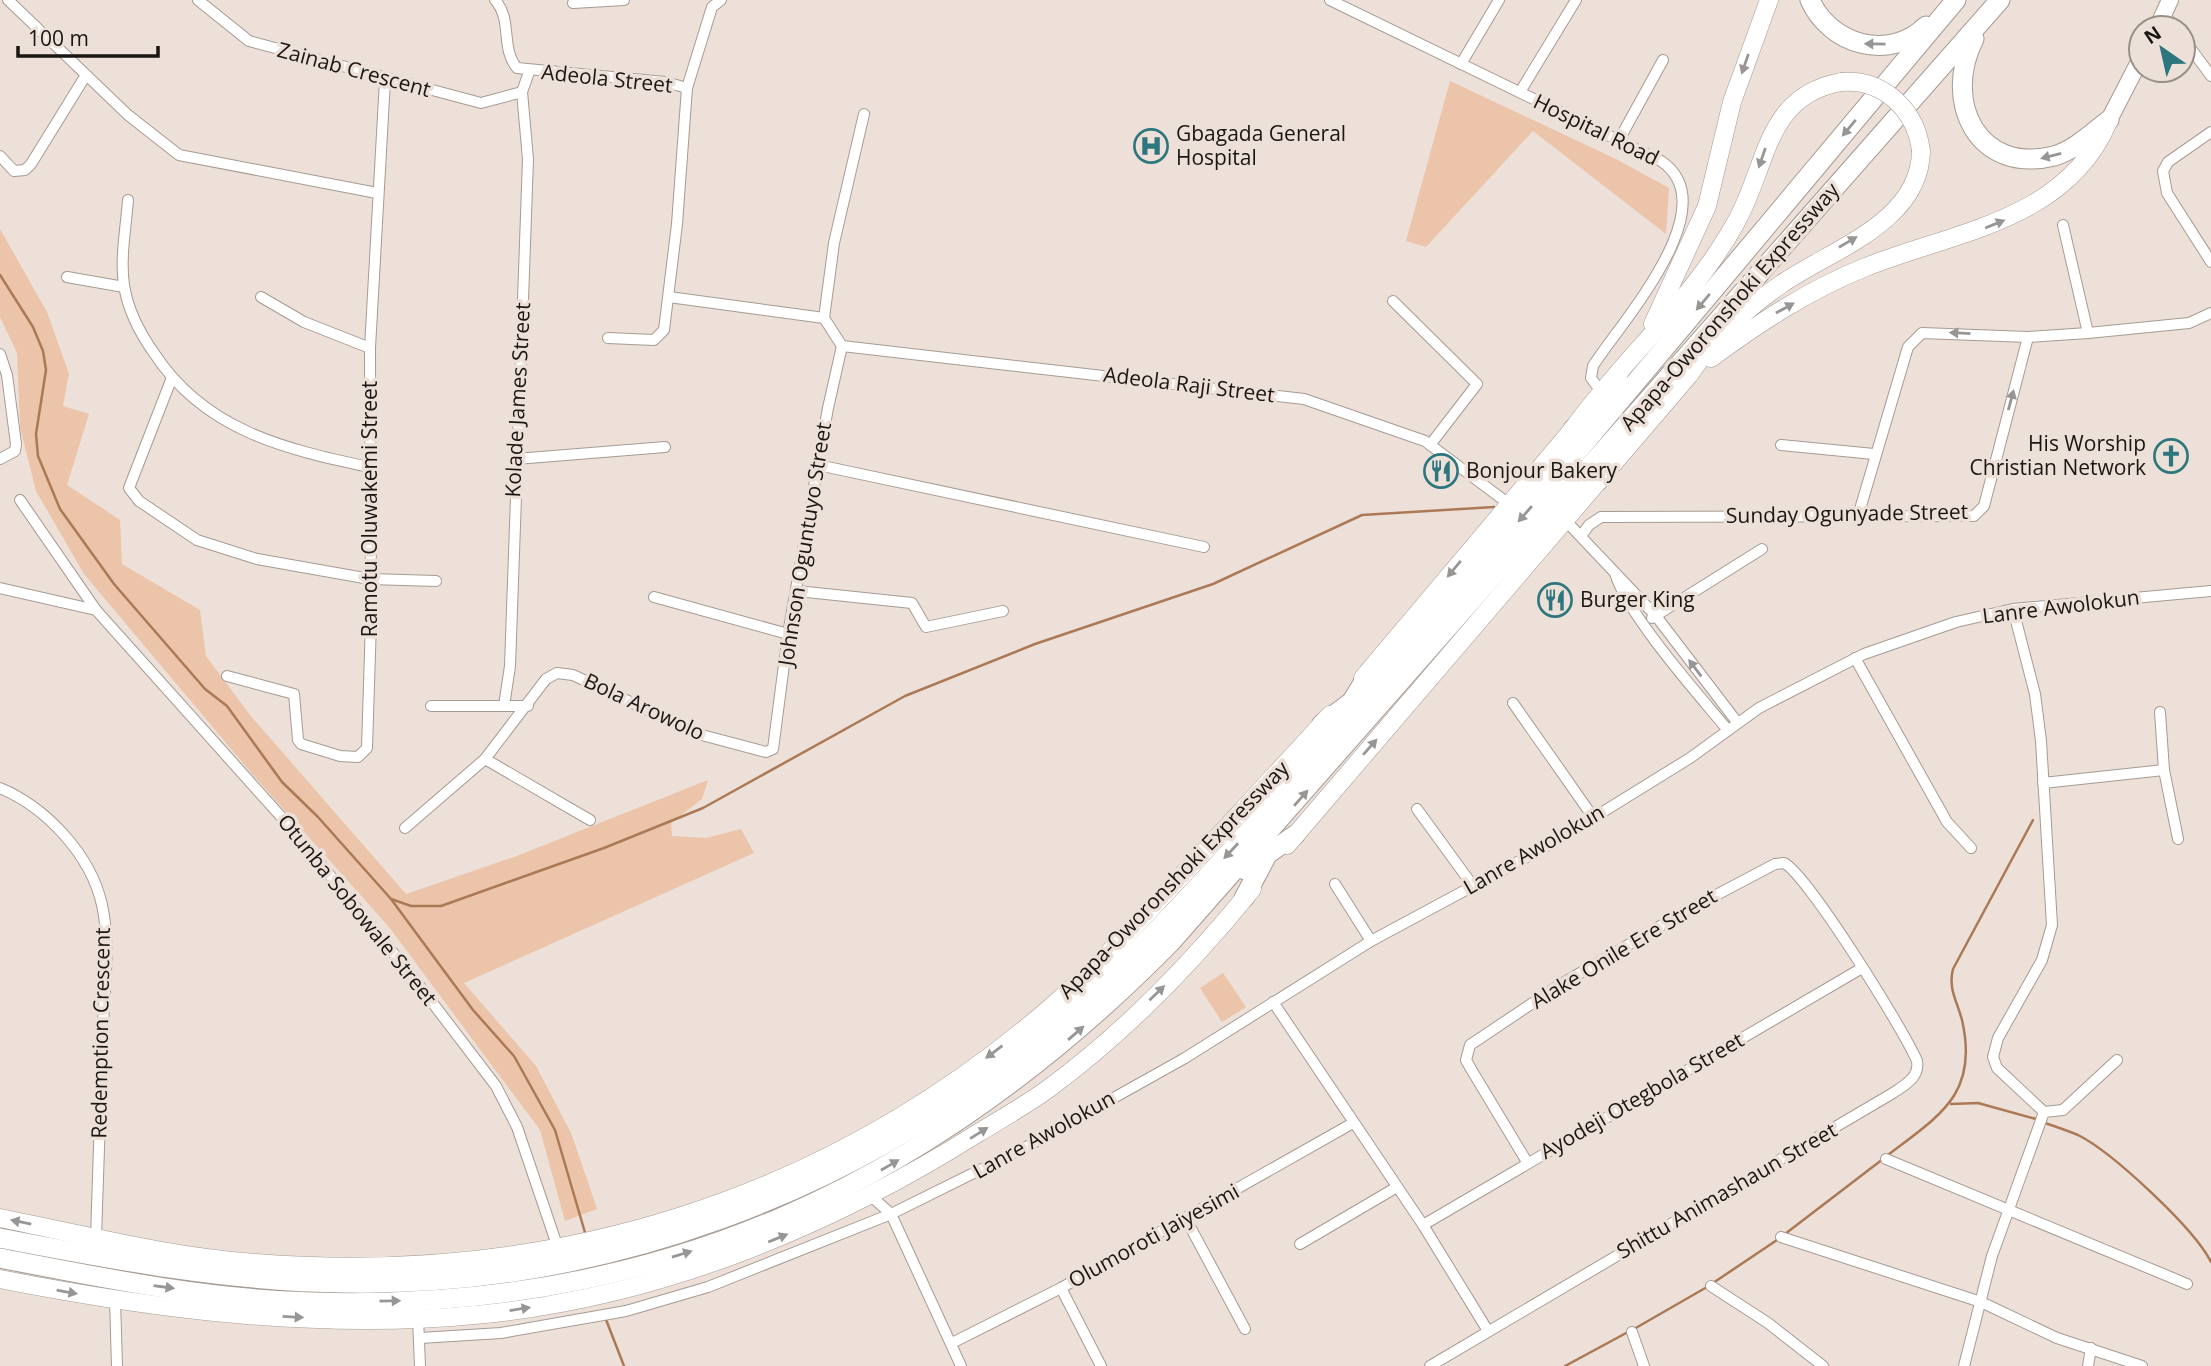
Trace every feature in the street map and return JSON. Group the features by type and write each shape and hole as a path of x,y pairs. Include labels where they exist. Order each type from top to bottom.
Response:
{"highway":[{"path":"1810,0 1818,16 1838,36 1871,46 1888,45 1921,31 1954,0"},
{"name":"Apapa-Oworonshoki Expressway","path":"614,1263 805,1185 924,1119 995,1072 1047,1032 1152,937 1954,0"},
{"path":"2001,0 1973,40 1961,67 1961,98 1980,138 2015,157 2044,158 2071,149 2109,120"},
{"name":"Apapa-Oworonshoki Expressway","path":"614,1263 722,1242 861,1182 923,1145 1063,1044 1120,994 1227,882 1593,475 2001,0"},
{"path":"1581,434 1604,398 1626,380"},
{"path":"1593,475 1656,403"},
{"path":"1328,732 1377,674"},
{"path":"1244,898 1266,858 1279,823"},
{"path":"1227,882 1266,858 1295,835"},
{"path":"0,1238 189,1271 343,1283 418,1282 569,1251 614,1263"},
{"path":"0,1258 119,1281 235,1297 312,1302 452,1299 583,1289 614,1263"}],"main road":[{"path":"1640,349 1667,297 1707,206 1732,102 1769,0"},
{"path":"1640,349 1705,272 1736,223 1780,120 1799,98 1828,84 1841,82 1866,83 1893,98 1913,122 1921,151 1915,185 1891,215 1813,263 1750,307 1705,352 1689,375"},
{"path":"1689,375 1777,312 1822,288 1864,267 2004,220 2035,202 2064,182 2103,135 2128,84"},
{"name":"Apapa-Oworonshoki Expressway","path":"1626,380 1640,349"},
{"name":"Apapa-Oworonshoki Expressway","path":"1656,403 1689,375"},
{"name":"Apapa-Oworonshoki Expressway","path":"1377,674 1509,504 1581,434"},
{"name":"Apapa-Oworonshoki Expressway","path":"614,1263 655,1281 743,1252 871,1196 1048,1089 1112,1037 1169,982 1244,898 1565,520 1593,475"},
{"path":"0,1218 173,1253 256,1263 325,1266 471,1261 569,1251"},
{"path":"0,1279 115,1299 228,1313 320,1318 418,1318 485,1314 583,1289"}],"street":[{"path":"8,0 155,138 179,155 377,193"},
{"name":"Zainab Crescent","path":"198,0 249,41 385,80 481,103 522,92"},
{"name":"Adeola Street","path":"495,0 505,14 507,55 517,68 529,72 665,82 687,88"},
{"path":"573,3 624,0"},
{"name":"Hospital Road","path":"1330,0 1619,140 1671,167 1680,180 1682,205 1677,230 1656,276 1593,366 1591,378 1604,398"},
{"path":"1461,64 1499,0"},
{"path":"1520,92 1576,0"},
{"path":"608,338 654,340 660,337 669,297 687,88 712,2"},
{"path":"2197,57 2211,76"},
{"path":"1619,140 1663,60"},
{"name":"Kolade James Street","path":"504,706 510,666 528,159 522,92 529,72"},
{"path":"0,156 14,171 25,170 86,75"},
{"name":"Ramotu Oluwakemi Street","path":"227,676 294,694 298,740 301,744 340,756 358,757 367,748 370,348 385,80"},
{"path":"842,345 824,318 834,243 864,114"},
{"path":"2211,132 2176,156 2163,171 2167,193 2211,262"},
{"path":"128,200 124,287 134,324 171,380 223,421 267,441 369,467"},
{"path":"2063,225 2088,332"},
{"path":"67,277 124,287"},
{"path":"261,297 304,322 370,348"},
{"path":"669,297 824,318"},
{"path":"1393,301 1477,384 1430,445"},
{"path":"1858,516 1874,454 1908,347 1913,339 1930,332 2028,337 2088,332 2189,323 2211,313"},
{"name":"Sunday Ogunyade Street","path":"1581,536 1589,525 1601,517 1974,516 1980,512 2028,337"},
{"name":"Adeola Raji Street","path":"842,345 1304,399 1358,416 1430,445 1509,504"},
{"name":"Johnson Oguntuyo Street","path":"775,743 788,634 842,345"},
{"path":"0,354 7,375 16,444 15,450 0,459"},
{"path":"171,380 129,488 132,496 197,540 257,559 370,579 436,581"},
{"path":"1781,445 1874,454"},
{"path":"516,459 666,447"},
{"path":"818,464 1204,547"},
{"name":"Otunba Sobowale Street","path":"20,500 96,610 293,830 412,976 496,1086 517,1128 569,1251"},
{"path":"1565,520 1656,616 1732,725"},
{"path":"1644,623 1762,549"},
{"path":"1615,573 1618,585 1644,623 1732,725"},
{"path":"0,588 96,610"},
{"path":"797,590 912,603 926,627 1003,611"},
{"name":"Lanre Awolokun","path":"420,1338 501,1333 622,1311 708,1287 891,1214 971,1176 1185,1058 1371,942 1552,844 1690,758 1732,725 1779,696 1855,658 1956,622 2013,609 2211,591"},
{"path":"654,597 788,634"},
{"path":"2013,609 2035,694 2052,925 2042,960 1998,1038 1993,1057 1997,1069 2041,1121"},
{"path":"1855,658 1947,822 1970,848"},
{"name":"Bola Arowolo","path":"405,828 485,759 546,679 557,673 573,675 698,734 766,752 773,749 775,743"},
{"path":"1513,703 1593,817"},
{"path":"431,706 528,706"},
{"path":"2160,712 2164,770 2178,839"},
{"path":"485,759 590,820"},
{"path":"2043,783 2164,770"},
{"name":"Redemption Crescent","path":"0,788 27,802 54,824 73,847 102,904 105,968 96,1237"},
{"path":"1418,808 1473,886"},
{"name":"Alake Onile Ere Street","path":"1527,1162 1466,1059 1470,1045 1558,986 1686,911 1764,868 1784,863 1799,874 1862,968"},
{"path":"1335,884 1371,942"},
{"name":"Ayodeji Otegbola Street","path":"1423,1225 1862,968"},
{"name":"Shittu Animashaun Street","path":"1430,1366 1907,1084 1918,1069 1917,1061 1862,968"},
{"path":"1273,1002 1423,1225 1488,1331"},
{"path":"1964,1366 2008,1209 2041,1121 2063,1110 2117,1060"},
{"name":"Olumoroti Jaiyesimi","path":"952,1343 1061,1288 1353,1123"},
{"path":"1885,1159 2187,1284"},
{"path":"1300,1244 1397,1187"},
{"path":"871,1196 891,1214 961,1366"},
{"path":"1186,1219 1245,1329"},
{"path":"1781,1237 1980,1302 2057,1338 2142,1366"},
{"path":"1712,1286 1768,1323 1823,1366"},
{"path":"1061,1288 1101,1366"},
{"path":"115,1299 117,1366"},
{"path":"418,1318 420,1366"},
{"path":"1632,1332 1644,1366"},
{"path":"2088,1366 2091,1348"}],"shaded area":[{"path":"1450,81 1616,159 1669,188 1666,234 1533,131 1426,247 1406,241"},
{"path":"0,229 47,312 69,374 63,406 89,414 67,485 120,520 122,564 200,610 206,656 250,715 406,894 514,857 708,780 702,799 671,823 672,836 706,838 741,829 754,853 464,983 536,1066 571,1133 597,1209 565,1221 540,1130 389,927 253,775 84,574 36,491 20,427 17,353 0,317"},
{"path":"1223,973 1246,1007 1222,1022 1200,988"}],"waterway":[{"path":"0,275 33,327 43,351 46,370 36,434 38,456 60,509 114,584 205,689 227,706 282,782 318,817 391,899 473,1010 514,1056 555,1130 586,1236"},
{"path":"391,899 411,906 441,906 604,848 703,808 905,696 1035,644 1213,584 1362,515 1494,507"},
{"path":"1888,1155 1939,1114 1960,1085 1965,1067 1966,1045 1962,1020 1952,989 1953,969 2033,820"},
{"path":"1951,1104 1978,1103 2036,1119"},
{"path":"2042,1122 2078,1135 2111,1157 2170,1211 2202,1247 2211,1262"},
{"path":"1785,1234 1883,1159"},
{"path":"1713,1283 1780,1238"},
{"path":"1634,1329 1707,1287"},
{"path":"605,1317 624,1366"},
{"path":"1565,1366 1628,1332"}],"place":[{"name":"Gbagada General Hospital","path":"1151,146"},
{"name":"His Worship Christian Network","path":"2171,456"},
{"name":"Bonjour Bakery","path":"1441,471"},
{"name":"Burger King","path":"1555,600"}]}
